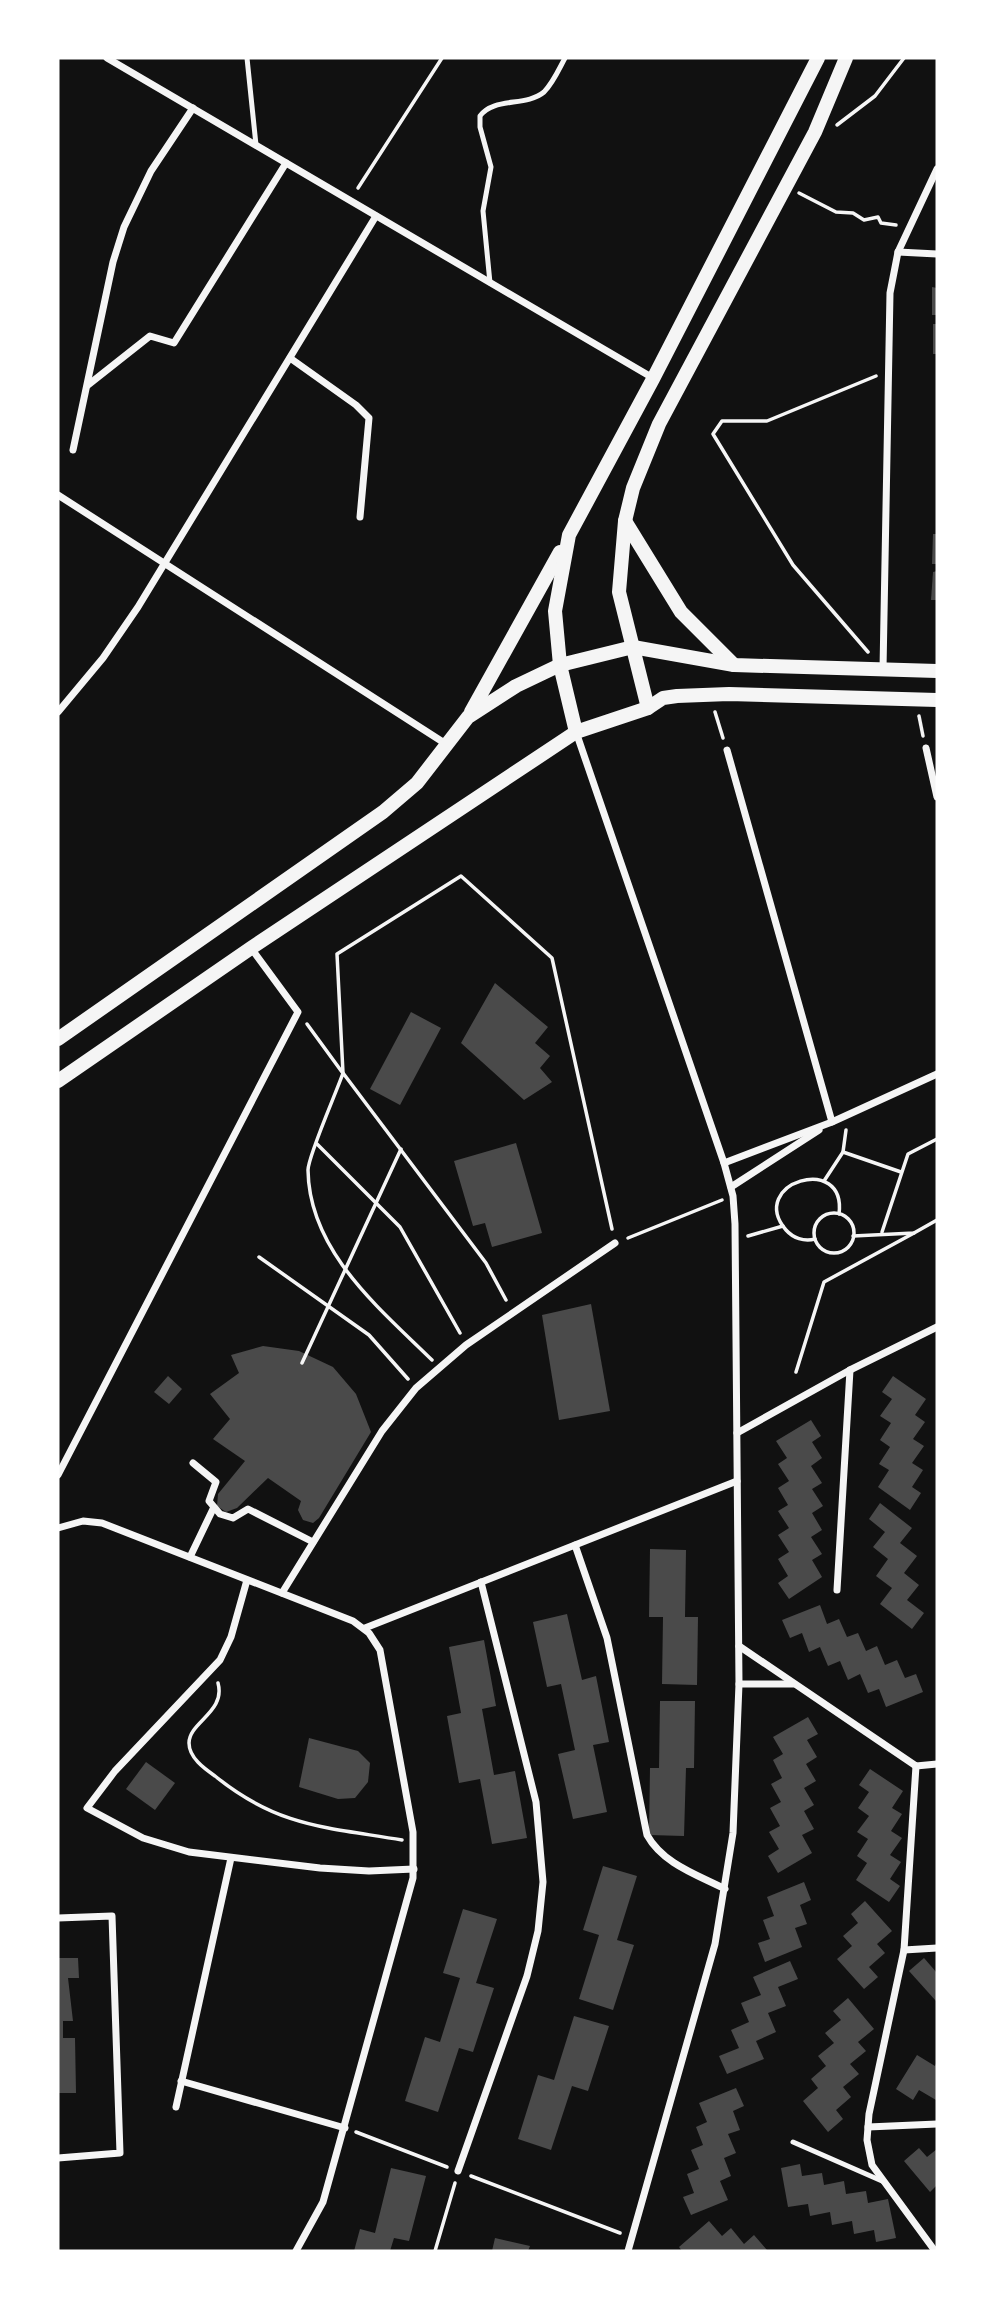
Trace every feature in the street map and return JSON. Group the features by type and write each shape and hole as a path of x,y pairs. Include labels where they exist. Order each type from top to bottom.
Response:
{"main road":[{"path":"58,1039 383,812 417,783 468,717 569,535 653,379 818,58"},
{"path":"648,708 618,592 625,522 643,457 815,132 846,58"},
{"path":"625,522 681,612 734,665"},
{"path":"569,535 555,611 561,665 576,732"},
{"path":"468,717 516,686 561,665 633,647 734,665 937,671"},
{"path":"58,1081 250,948 576,732 648,708 663,698 709,694 937,700"}],"street":[{"path":"107,58 653,379"},
{"path":"73,450 113,262 124,227 151,172 193,108"},
{"path":"88,385 150,335 173,344 286,163"},
{"path":"883,669 890,293 898,252 937,169"},
{"path":"58,712 103,658 165,564 376,216"},
{"path":"898,252 937,254"},
{"path":"290,358 356,405 369,418 360,517"},
{"path":"58,495 446,744"},
{"path":"576,732 724,1163 732,1191 736,1239 739,1646 737,1791 725,1889 712,1954 628,2251"},
{"path":"926,748 937,797"},
{"path":"727,750 832,1122"},
{"path":"58,1475 298,1012 250,948"},
{"path":"724,1163 832,1122 937,1074"},
{"path":"732,1191 832,1122"},
{"path":"282,1593 382,1431 416,1388 439,1366 512,1311 615,1243"},
{"path":"737,1433 849,1370 937,1326"},
{"path":"837,1590 849,1370"},
{"path":"190,1557 214,1510 209,1494 216,1482 193,1463"},
{"path":"365,1628 737,1481"},
{"path":"214,1510 233,1518 248,1510 313,1542"},
{"path":"58,1528 83,1521 102,1523 365,1628 380,1650 414,1842 414,1869 323,2202 296,2251"},
{"path":"575,1545 607,1638 647,1836 663,1855 725,1889"},
{"path":"247,1580 231,1637 211,1671 136,1748 88,1808 143,1839 189,1852 355,1871 414,1869"},
{"path":"458,2171 527,1976 538,1931 543,1882 536,1802 481,1582"},
{"path":"739,1646 916,1766 937,1764"},
{"path":"739,1684 793,1684"},
{"path":"916,1766 904,1950 868,2127 872,2165 935,2251"},
{"path":"176,2107 231,1858"},
{"path":"58,1918 112,1916 120,2153 58,2158"},
{"path":"904,1950 937,1948"},
{"path":"181,2081 345,2128"},
{"path":"868,2127 937,2124"}],"lane":[{"path":"247,58 256,145"},
{"path":"490,283 482,211 491,167 480,127 480,116 488,108 538,96 549,86 565,58"},
{"path":"793,2142 882,2181"}],"path":[{"path":"350,201 442,58"},
{"path":"815,132 840,124 861,109 881,89 904,58"},
{"path":"785,186 836,212 853,213 864,220 878,217 881,223 890,222 907,231"},
{"path":"883,669 793,565 713,434 722,421 767,421 888,371"},
{"path":"709,694 727,750"},
{"path":"915,699 926,748"},
{"path":"439,1366 363,1293 332,1251 316,1212 308,1168 343,1073 337,954 461,876 552,958 615,1243 732,1191"},
{"path":"298,1012 486,1263 512,1311"},
{"path":"824,1181 843,1152 848,1115"},
{"path":"882,1232 908,1154 937,1139"},
{"path":"317,1144 400,1227 466,1345"},
{"path":"302,1363 401,1149"},
{"path":"843,1152 902,1172"},
{"path":"815,1239 800,1239 783,1227 778,1206 786,1188 804,1178 824,1181 837,1196 839,1214"},
{"path":"830,1214 839,1214 851,1223 853,1236 848,1247 836,1252 823,1250 815,1239 819,1220 830,1214"},
{"path":"796,1372 824,1282 937,1220"},
{"path":"736,1239 783,1227"},
{"path":"853,1236 882,1232 914,1233"},
{"path":"259,1257 369,1335 416,1388"},
{"path":"211,1671 220,1687 219,1699 190,1738 190,1749 204,1768 242,1797 276,1816 414,1842"},
{"path":"345,2128 632,2238"},
{"path":"435,2251 458,2171"}],"building":[{"path":"932,287 937,288 937,315 932,315"},
{"path":"933,324 937,324 937,354 933,354"},
{"path":"933,534 937,534 937,564 932,564"},
{"path":"937,571 937,600 931,600 933,572"},
{"path":"495,983 548,1027 535,1043 550,1056 540,1068 552,1082 524,1100 461,1043"},
{"path":"411,1012 441,1028 400,1105 370,1089"},
{"path":"516,1143 542,1233 492,1247 485,1223 473,1226 454,1161"},
{"path":"591,1304 610,1411 559,1420 542,1315"},
{"path":"263,1346 299,1351 333,1367 356,1394 371,1432 319,1518 313,1523 303,1520 298,1510 301,1501 268,1478 237,1508 226,1512 217,1506 218,1494 245,1461 213,1439 230,1419 210,1394 239,1373 231,1355"},
{"path":"168,1376 182,1389 169,1404 154,1392"},
{"path":"893,1376 926,1399 915,1415 925,1422 913,1439 924,1446 912,1463 923,1470 912,1487 921,1493 910,1510 878,1487 889,1470 879,1464 890,1447 880,1440 891,1423 880,1416 892,1399 882,1392"},
{"path":"811,1420 821,1436 812,1442 822,1458 811,1466 822,1483 812,1489 823,1506 812,1513 822,1530 811,1537 822,1554 812,1560 822,1577 789,1599 778,1583 788,1576 778,1559 789,1552 778,1535 789,1528 778,1511 788,1505 778,1488 789,1481 778,1464 787,1458 776,1441"},
{"path":"880,1503 912,1528 900,1543 917,1556 904,1573 919,1585 907,1600 924,1613 912,1629 880,1604 892,1588 876,1576 888,1559 873,1547 885,1532 869,1519"},
{"path":"650,1549 686,1550 685,1617 698,1617 697,1685 662,1684 663,1617 649,1617"},
{"path":"820,1605 827,1624 839,1619 847,1637 858,1633 866,1651 877,1646 885,1665 897,1660 905,1678 916,1674 923,1692 886,1707 879,1689 868,1693 860,1674 848,1680 840,1661 828,1666 820,1647 809,1652 802,1633 790,1638 782,1620"},
{"path":"567,1614 582,1680 596,1676 609,1742 593,1745 607,1812 573,1819 558,1754 575,1750 561,1684 547,1687 533,1622"},
{"path":"484,1640 496,1706 482,1709 494,1775 515,1771 527,1838 492,1844 480,1779 459,1783 447,1716 461,1713 449,1647"},
{"path":"660,1701 695,1701 694,1768 686,1768 684,1836 649,1835 650,1768 659,1768"},
{"path":"808,1717 818,1734 807,1740 817,1757 806,1764 816,1781 804,1788 814,1805 804,1811 814,1829 802,1835 812,1853 778,1873 768,1856 779,1849 769,1832 780,1826 770,1808 781,1802 771,1784 782,1778 773,1760 783,1754 773,1737"},
{"path":"309,1738 358,1751 370,1763 368,1782 355,1798 338,1799 299,1787"},
{"path":"146,1762 175,1783 155,1810 126,1789"},
{"path":"870,1769 903,1791 892,1808 902,1814 891,1831 902,1838 890,1855 901,1862 890,1879 900,1886 889,1902 856,1880 867,1863 857,1856 868,1839 857,1832 869,1816 858,1808 869,1792 859,1785"},
{"path":"603,1866 637,1876 617,1940 634,1945 613,2010 579,1999 599,1935 583,1930"},
{"path":"804,1882 811,1900 800,1905 807,1924 795,1928 802,1947 765,1962 758,1943 770,1939 763,1920 774,1916 767,1897"},
{"path":"865,1901 892,1931 877,1944 885,1953 869,1967 878,1977 864,1989 837,1959 852,1946 843,1936 858,1923 851,1914"},
{"path":"463,1909 497,1919 476,1983 494,1988 473,2052 459,2048 438,2112 405,2101 425,2037 440,2042 460,1978 443,1973"},
{"path":"58,1958 78,1958 79,1978 68,1978 73,2021 63,2021 63,2038 75,2038 76,2093 58,2093"},
{"path":"924,1958 937,1973 936,2001 909,1971"},
{"path":"790,1961 798,1979 778,1987 786,2006 768,2013 776,2032 756,2041 764,2059 727,2074 719,2056 739,2048 731,2030 749,2022 741,2003 761,1995 753,1977"},
{"path":"848,1998 874,2029 858,2042 866,2051 850,2064 859,2074 843,2087 851,2097 836,2110 843,2119 828,2132 803,2101 818,2088 811,2079 826,2066 818,2056 834,2043 825,2033 841,2020 833,2011"},
{"path":"574,2016 609,2026 588,2091 572,2086 551,2150 518,2139 538,2075 554,2080"},
{"path":"917,2055 935,2066 937,2061 936,2100 919,2090 913,2100 896,2089"},
{"path":"736,2088 744,2106 733,2111 740,2130 728,2134 736,2153 724,2158 731,2176 720,2181 728,2200 691,2215 683,2197 694,2193 687,2174 699,2169 691,2150 703,2145 696,2127 707,2122 699,2103"},
{"path":"919,2148 927,2157 937,2149 937,2185 930,2192 904,2161"},
{"path":"800,2164 802,2176 822,2173 824,2185 844,2181 846,2194 866,2191 868,2203 888,2199 896,2238 876,2242 874,2230 854,2234 852,2221 832,2225 830,2212 810,2216 808,2204 788,2207 781,2168"},
{"path":"391,2168 426,2176 409,2241 394,2238 390,2251 354,2251 360,2229 375,2233"},
{"path":"709,2221 722,2236 731,2228 744,2244 754,2235 767,2250 682,2251 679,2247"},
{"path":"495,2238 530,2246 528,2251 492,2251"}]}
